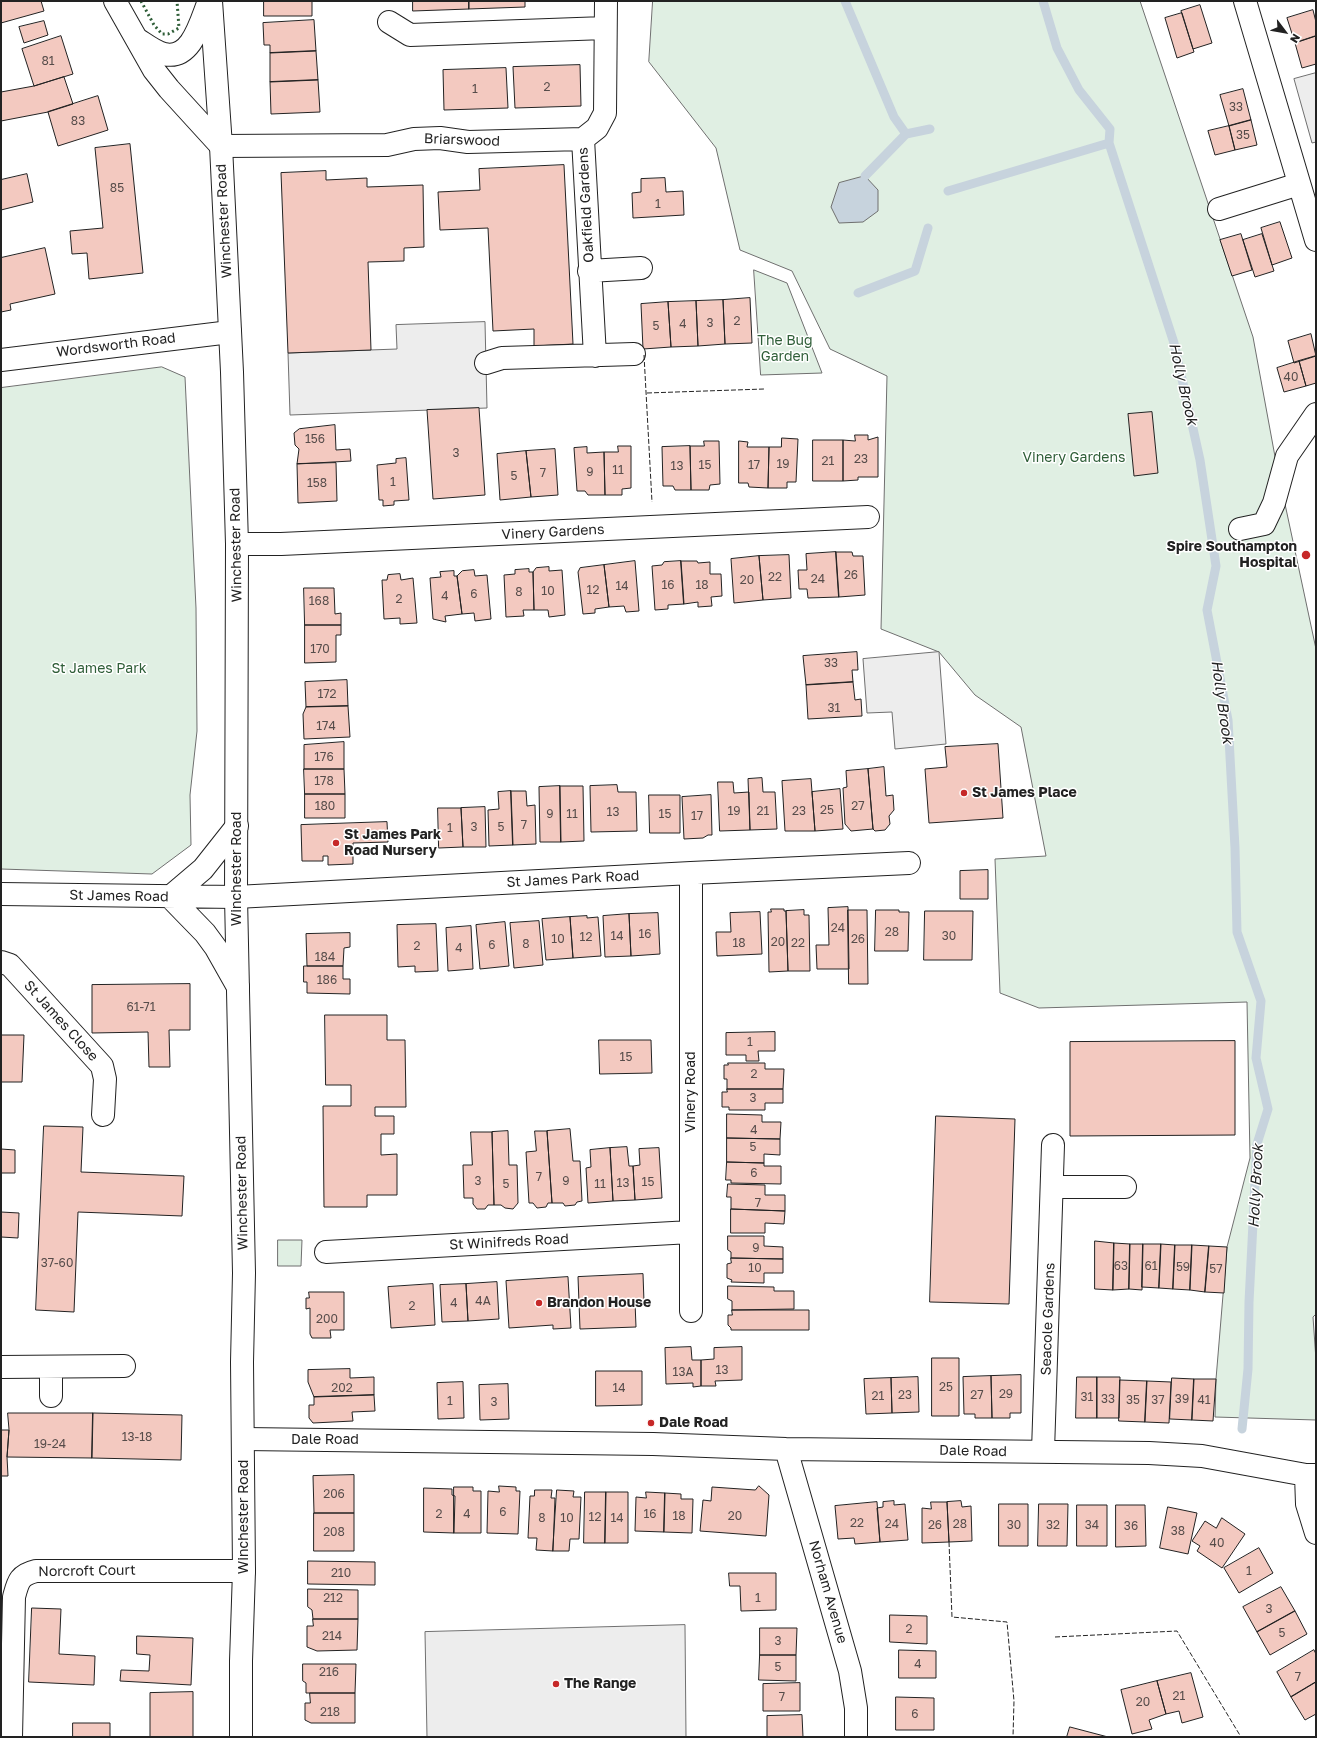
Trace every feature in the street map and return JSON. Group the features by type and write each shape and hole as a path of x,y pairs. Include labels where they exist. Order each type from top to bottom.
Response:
{"street":[{"path":"115,1 154,70 168,89 221,146"},
{"path":"137,39 162,54 177,55 192,42 210,1"},
{"name":"Winchester Road","path":"210,1 214,70 221,146 230,332 237,544 236,897 244,1272 242,1362 244,1439 244,1571 241,1661 241,1737"},
{"path":"583,138 597,128 605,113 606,1"},
{"path":"1245,1 1316,240"},
{"path":"389,22 410,35 605,28"},
{"name":"Briarswood","path":"221,146 387,145 414,139 440,138 468,142 583,138"},
{"name":"Oakfield Gardens","path":"583,138 589,271 595,356"},
{"path":"1219,209 1299,184"},
{"name":"Oakfield Gardens","path":"589,271 641,268"},
{"name":"Wordsworth Road","path":"1,360 230,332"},
{"path":"486,363 502,358 634,354"},
{"path":"1240,529 1264,524 1274,503 1287,456 1316,414"},
{"name":"Vinery Gardens","path":"237,544 281,544 868,517"},
{"path":"237,826 203,869 170,897 205,933 216,948 238,987"},
{"name":"St James Park Road","path":"236,897 691,873 909,864"},
{"name":"Vinery Road","path":"691,873 691,1311"},
{"name":"St James Road","path":"1,894 236,897"},
{"name":"St James Close","path":"1,962 10,966 102,1066 105,1079 103,1115"},
{"name":"Seacole Gardens","path":"1043,1451 1053,1187 1053,1145"},
{"path":"1053,1187 1125,1187"},
{"name":"St Winifreds Road","path":"326,1252 691,1232"},
{"path":"1,1367 51,1368 124,1366"},
{"path":"50,1396 51,1368"},
{"name":"Dale Road","path":"244,1439 653,1444 786,1449 1149,1453 1202,1456 1311,1475"},
{"name":"Norham Avenue","path":"786,1449 850,1672 856,1708 856,1737"},
{"path":"1311,1475 1307,1504 1316,1533"},
{"name":"Norcroft Court","path":"11,1737 14,1597 18,1582 25,1574 36,1571 244,1571"}],"green space":[{"path":"653,1 1140,1 1253,337 1276,462 1316,649 1316,1314 1313,1317 1316,1360 1316,1420 1215,1417 1216,1379 1227,1247 1250,1158 1247,1002 1039,1008 1000,993 995,859 1046,856 1021,727 975,695 939,652 881,629 887,376 830,349 792,271 740,250 716,148 649,62"},
{"name":"The Bug Garden","path":"754,270 787,283 822,373 761,375"},
{"name":"St James Park","path":"162,367 185,377 196,608 197,731 190,795 191,845 152,874 1,869 1,388"},
{"path":"278,1240 302,1240 301,1266 278,1266"}],"shaded area":[{"path":"1316,73 1316,142 1312,143 1294,79"},
{"path":"865,176 878,190 878,211 863,222 839,223 831,207 839,183"},
{"path":"485,322 487,408 290,415 288,353 397,349 396,325"},
{"path":"939,652 946,744 895,749 892,712 867,713 863,659"},
{"name":"The Range","path":"685,1625 686,1737 427,1737 425,1632"}],"building":[{"path":"1,1 41,1 44,11 1,23"},
{"path":"264,1 312,1 312,16 264,16"},
{"path":"413,1 469,1 469,9 413,11"},
{"path":"469,1 525,1 525,7 469,9"},
{"path":"1200,5 1212,43 1193,49 1181,11"},
{"path":"1313,10 1316,22 1316,36 1295,43 1287,18"},
{"path":"1182,13 1194,52 1177,58 1165,18"},
{"path":"314,20 316,51 270,53 270,45 264,45 263,23"},
{"path":"44,21 48,35 24,43 19,27"},
{"path":"61,36 73,74 34,86 22,49"},
{"path":"1316,36 1316,64 1302,68 1295,43"},
{"path":"316,51 318,80 270,82 270,53"},
{"path":"580,65 581,106 515,108 513,67"},
{"path":"506,68 508,108 444,110 443,70"},
{"path":"64,77 73,104 48,112 1,121 1,92 34,86"},
{"path":"318,80 320,112 271,114 270,82"},
{"path":"1243,89 1251,120 1229,126 1220,95"},
{"path":"98,96 108,130 58,146 48,112"},
{"path":"1251,120 1257,145 1235,150 1229,126"},
{"path":"1229,126 1235,150 1215,155 1208,131"},
{"path":"130,144 143,273 89,279 87,253 72,254 70,231 103,228 95,148"},
{"path":"564,165 573,344 534,346 534,329 493,331 488,228 440,230 438,192 480,190 479,169"},
{"path":"326,171 326,180 367,178 367,187 423,185 424,247 404,248 404,261 368,262 371,350 288,353 281,173"},
{"path":"27,174 33,202 1,210 1,180"},
{"path":"665,178 666,192 683,191 684,215 633,218 632,193 641,192 641,179"},
{"path":"1280,222 1292,258 1272,265 1261,228"},
{"path":"1241,234 1252,270 1232,276 1220,240"},
{"path":"1262,234 1274,271 1255,277 1243,240"},
{"path":"45,248 55,294 10,304 11,310 1,312 1,258"},
{"path":"750,298 752,343 725,344 723,300"},
{"path":"723,300 725,344 698,346 696,301"},
{"path":"696,301 698,346 671,347 668,302"},
{"path":"668,302 671,347 643,349 641,304"},
{"path":"1311,334 1316,356 1294,363 1288,341"},
{"path":"1316,356 1316,383 1306,386 1299,361"},
{"path":"1299,361 1306,386 1284,392 1277,368"},
{"path":"479,408 485,495 433,499 427,410"},
{"path":"1152,412 1158,473 1134,476 1128,414"},
{"path":"335,425 336,450 350,449 351,461 297,464 299,449 295,445 294,433 299,429"},
{"path":"855,435 868,435 868,440 878,437 878,477 858,477 858,480 843,481 843,440 855,441"},
{"path":"782,438 798,439 796,482 787,482 787,488 768,488 769,447 781,447"},
{"path":"813,440 843,440 843,481 813,481"},
{"path":"704,441 719,441 720,484 710,485 709,490 691,490 690,446 704,446"},
{"path":"739,441 748,442 747,447 769,447 768,488 749,487 748,483 739,483"},
{"path":"618,446 631,446 631,488 622,489 622,495 605,495 604,452 618,452"},
{"path":"690,446 691,490 675,490 673,486 663,486 662,447"},
{"path":"587,447 587,453 604,452 605,495 588,495 585,491 577,491 574,448"},
{"path":"555,449 558,495 531,497 526,451"},
{"path":"526,451 531,497 500,500 497,454"},
{"path":"406,458 409,500 394,501 394,505 383,506 383,500 379,500 377,465 396,463 396,459"},
{"path":"336,463 337,501 298,503 297,464"},
{"path":"836,552 852,552 853,556 863,556 865,595 839,597"},
{"path":"836,552 839,597 808,598 807,589 799,589 798,570 807,570 806,554"},
{"path":"789,555 791,598 763,600 759,556"},
{"path":"759,556 763,600 734,603 731,559"},
{"path":"635,561 639,611 626,612 624,606 609,607 604,565"},
{"path":"681,561 697,561 698,563 710,562 710,574 721,574 722,596 711,597 712,606 698,607 698,602 684,604"},
{"path":"681,561 684,604 668,605 668,609 655,610 652,566 662,565 664,562"},
{"path":"604,565 609,607 595,609 595,613 583,614 578,572 580,568"},
{"path":"549,567 549,571 562,570 565,615 549,617 548,610 534,610 533,572 536,568"},
{"path":"529,569 529,572 533,572 534,610 523,610 524,616 506,617 504,575 515,574 515,570"},
{"path":"474,570 475,576 487,575 491,619 475,621 474,613 462,614 457,576 462,571"},
{"path":"454,571 454,576 457,576 462,614 445,616 446,622 433,619 430,578 441,577 440,572"},
{"path":"400,574 401,580 413,578 417,623 400,624 400,618 384,619 382,580 387,580 388,575"},
{"path":"304,588 334,588 335,614 341,613 341,625 305,625"},
{"path":"305,625 341,625 341,635 336,635 336,662 305,663"},
{"path":"857,652 858,670 852,670 853,682 806,685 803,656"},
{"path":"347,680 348,706 306,707 305,682"},
{"path":"853,682 855,700 861,699 862,716 808,719 806,685"},
{"path":"348,706 350,737 304,739 303,714 306,707"},
{"path":"344,742 344,769 304,769 304,745"},
{"name":"St James Place","path":"998,744 1003,818 929,823 925,769 947,767 945,747"},
{"path":"884,767 886,796 893,795 894,810 889,816 890,824 885,830 875,831 873,829 868,769"},
{"path":"304,769 344,769 345,794 305,794"},
{"path":"868,769 873,829 851,831 845,824 843,788 847,787 846,771"},
{"path":"762,778 763,792 775,792 777,829 750,830 748,779"},
{"path":"811,779 815,831 785,831 782,781"},
{"path":"718,782 733,782 734,793 749,792 750,830 720,831"},
{"path":"617,785 618,792 636,792 637,831 591,832 590,786"},
{"path":"560,786 583,786 584,841 561,842"},
{"path":"560,786 561,842 540,842 539,787"},
{"path":"840,789 843,829 815,831 812,792"},
{"path":"511,791 526,791 527,806 535,805 536,844 513,845"},
{"path":"511,791 513,845 489,846 488,810 499,809 498,792"},
{"path":"305,794 345,794 345,818 305,818"},
{"path":"649,795 680,795 680,833 650,833"},
{"path":"711,795 712,835 708,835 703,838 684,839 682,797"},
{"path":"485,807 486,847 463,847 461,808"},
{"path":"438,808 461,808 463,847 439,848"},
{"name":"St James Park Road Nursery","path":"387,822 388,842 353,843 353,864 328,865 328,856 323,856 323,861 302,861 301,825"},
{"path":"988,870 988,899 960,899 960,871"},
{"path":"848,907 849,969 817,969 816,945 829,945 828,908"},
{"path":"771,909 784,909 784,911 786,911 788,971 769,972 768,912 771,912"},
{"path":"804,910 804,915 809,915 810,971 788,971 786,911"},
{"path":"848,910 867,910 868,984 849,984"},
{"path":"876,910 899,910 899,912 909,912 908,951 875,951"},
{"path":"925,911 973,911 972,960 924,960"},
{"path":"760,912 762,954 717,956 716,932 731,932 730,913"},
{"path":"658,913 660,954 631,956 629,914"},
{"path":"629,914 631,956 605,957 603,916"},
{"path":"587,916 587,918 598,917 601,956 573,958 570,917"},
{"path":"570,917 573,958 546,960 542,919"},
{"path":"539,921 543,965 514,968 510,923"},
{"path":"505,922 509,966 480,969 476,925"},
{"path":"436,924 438,971 415,972 415,966 398,967 397,925"},
{"path":"471,926 473,969 448,971 446,928"},
{"path":"350,933 350,947 344,948 343,966 307,966 306,934"},
{"path":"304,966 343,966 343,979 350,979 350,994 307,993 307,982 304,982"},
{"path":"190,984 190,1030 169,1030 170,1067 149,1067 148,1032 92,1033 92,985"},
{"path":"325,1015 387,1015 387,1040 405,1040 406,1107 375,1107 375,1116 394,1116 394,1134 381,1134 381,1155 397,1154 397,1195 367,1195 367,1207 324,1207 323,1106 351,1106 351,1085 326,1085"},
{"path":"775,1032 775,1051 758,1051 759,1061 746,1061 746,1055 726,1055 726,1033"},
{"path":"1,1035 24,1035 22,1082 1,1082"},
{"path":"599,1040 651,1040 652,1073 600,1074"},
{"path":"1235,1041 1235,1135 1070,1136 1070,1042"},
{"path":"728,1063 765,1063 765,1069 784,1069 783,1089 727,1089 727,1079 724,1079 724,1065 728,1065"},
{"path":"727,1089 783,1089 783,1103 765,1103 765,1110 729,1110 729,1107 722,1107 722,1092 727,1092"},
{"path":"727,1114 762,1115 762,1122 781,1122 780,1139 727,1138"},
{"path":"936,1116 1015,1119 1009,1304 930,1302"},
{"path":"44,1126 83,1127 81,1172 184,1176 182,1216 78,1212 74,1312 36,1310"},
{"path":"570,1129 573,1161 580,1161 582,1201 577,1202 575,1205 565,1206 563,1203 552,1203 547,1131"},
{"path":"508,1131 509,1165 517,1165 518,1203 513,1209 505,1208 501,1205 494,1205 492,1132"},
{"path":"535,1131 547,1131 552,1203 548,1203 546,1207 537,1208 533,1203 529,1203 526,1152 536,1151"},
{"path":"471,1132 492,1132 494,1205 488,1205 485,1209 477,1209 473,1204 473,1198 464,1198 463,1165 472,1165"},
{"path":"727,1138 780,1139 780,1155 764,1154 764,1163 727,1162"},
{"path":"627,1147 629,1166 633,1166 635,1200 613,1201 610,1148"},
{"path":"610,1148 613,1201 588,1203 586,1168 591,1167 590,1150"},
{"path":"659,1148 662,1198 635,1200 633,1166 640,1165 639,1149"},
{"path":"1,1149 15,1150 15,1173 1,1173"},
{"path":"727,1162 764,1163 764,1166 781,1166 781,1184 731,1183 731,1180 726,1180"},
{"path":"728,1184 765,1185 765,1195 785,1195 785,1211 731,1209 731,1197 727,1197"},
{"path":"731,1209 785,1211 784,1224 765,1223 765,1233 731,1233"},
{"path":"1,1212 19,1213 18,1238 1,1237"},
{"path":"728,1236 764,1236 764,1246 783,1247 783,1259 731,1258 731,1252 728,1250"},
{"path":"1095,1241 1114,1243 1113,1290 1095,1289"},
{"path":"1114,1243 1130,1244 1129,1289 1113,1290"},
{"path":"1130,1244 1143,1244 1142,1290 1129,1289"},
{"path":"1143,1244 1161,1244 1159,1288 1142,1287"},
{"path":"1161,1244 1175,1245 1173,1289 1159,1288"},
{"path":"1175,1245 1192,1245 1190,1290 1173,1289"},
{"path":"1192,1245 1209,1246 1205,1292 1190,1290"},
{"path":"1209,1246 1227,1247 1224,1293 1205,1292"},
{"path":"731,1258 783,1259 783,1273 764,1273 764,1283 731,1282 732,1280 727,1278 727,1264 731,1263"},
{"path":"643,1274 644,1302 635,1302 636,1327 580,1329 578,1277"},
{"name":"Brandon House","path":"568,1277 571,1328 553,1329 553,1325 509,1328 506,1281"},
{"path":"497,1282 499,1319 468,1321 466,1284"},
{"path":"433,1284 435,1325 391,1328 388,1287"},
{"path":"466,1284 468,1321 442,1322 440,1285"},
{"path":"728,1286 774,1287 774,1291 794,1291 794,1309 732,1310 732,1301 728,1299"},
{"path":"309,1292 344,1292 344,1330 330,1330 331,1338 312,1338 310,1334 310,1308 306,1309 306,1298 309,1298"},
{"path":"732,1310 809,1310 809,1330 731,1330 728,1325 728,1315 732,1315"},
{"path":"691,1347 692,1360 701,1360 701,1386 693,1387 693,1383 666,1384 665,1348"},
{"path":"742,1347 742,1380 715,1381 716,1386 701,1386 701,1360 714,1359 714,1348"},
{"path":"932,1358 959,1358 959,1416 932,1416"},
{"path":"350,1369 350,1378 374,1377 374,1395 314,1397 308,1382 308,1370"},
{"path":"596,1371 642,1371 642,1405 596,1406"},
{"path":"1021,1375 1021,1413 1010,1413 1010,1418 992,1418 991,1376"},
{"path":"991,1376 992,1418 975,1418 975,1414 964,1414 963,1377"},
{"path":"918,1377 919,1412 892,1413 891,1378"},
{"path":"1077,1377 1097,1377 1097,1418 1076,1418"},
{"path":"1097,1377 1120,1377 1119,1418 1097,1418"},
{"path":"891,1378 892,1413 866,1414 864,1379"},
{"path":"1172,1378 1194,1379 1192,1420 1170,1419"},
{"path":"1194,1379 1216,1379 1213,1421 1192,1420"},
{"path":"1120,1380 1147,1381 1145,1422 1119,1421"},
{"path":"1147,1381 1171,1382 1169,1423 1145,1422"},
{"path":"463,1382 464,1418 438,1419 437,1383"},
{"path":"508,1384 509,1419 480,1420 479,1385"},
{"path":"374,1395 375,1411 352,1412 353,1421 313,1423 309,1418 309,1405 314,1405 314,1397"},
{"path":"8,1413 93,1413 92,1458 7,1457 9,1430"},
{"path":"93,1413 182,1415 181,1460 92,1458"},
{"path":"1,1430 9,1430 7,1457 8,1476 1,1476"},
{"path":"354,1475 354,1513 314,1513 313,1476"},
{"path":"499,1486 516,1487 516,1491 520,1491 518,1534 487,1533 488,1491 499,1492"},
{"path":"759,1486 769,1495 766,1536 700,1531 703,1500 711,1501 712,1487 755,1490"},
{"path":"454,1487 473,1487 473,1491 481,1491 481,1533 454,1533"},
{"path":"424,1488 452,1489 452,1495 455,1496 454,1533 424,1532"},
{"path":"535,1490 552,1490 551,1498 555,1498 553,1551 536,1550 537,1538 528,1538 530,1496 534,1496"},
{"path":"557,1490 574,1491 573,1497 581,1497 579,1539 570,1539 569,1551 553,1551"},
{"path":"585,1492 606,1492 605,1543 584,1543"},
{"path":"606,1492 628,1492 628,1543 605,1543"},
{"path":"646,1492 665,1493 664,1532 635,1531 636,1497 646,1498"},
{"path":"665,1493 681,1494 681,1499 693,1499 692,1533 664,1532"},
{"path":"894,1501 894,1505 905,1504 908,1540 880,1542 877,1508 883,1507 883,1502"},
{"path":"961,1501 962,1507 971,1506 972,1541 949,1542 947,1502"},
{"path":"877,1502 880,1542 855,1544 854,1538 838,1539 835,1506"},
{"path":"931,1502 947,1502 949,1542 922,1543 922,1508 931,1509"},
{"path":"999,1504 1028,1504 1028,1546 999,1546"},
{"path":"1039,1504 1068,1504 1067,1546 1038,1546"},
{"path":"1077,1505 1107,1505 1107,1546 1077,1546"},
{"path":"1116,1505 1145,1505 1146,1546 1116,1547"},
{"path":"1168,1507 1197,1513 1188,1554 1160,1548"},
{"path":"314,1513 354,1513 354,1551 314,1551"},
{"path":"1222,1518 1245,1534 1222,1568 1197,1551 1200,1546 1192,1541 1205,1521 1216,1528"},
{"path":"1259,1548 1273,1573 1239,1593 1224,1568"},
{"path":"308,1561 375,1562 375,1585 308,1584"},
{"path":"729,1573 776,1573 776,1610 741,1611 740,1586 730,1586"},
{"path":"1281,1587 1295,1611 1257,1632 1243,1607"},
{"path":"308,1589 358,1590 358,1619 313,1619 312,1610 308,1607"},
{"path":"32,1608 61,1609 59,1654 95,1656 94,1685 29,1682"},
{"path":"1295,1611 1307,1634 1270,1655 1257,1632"},
{"path":"890,1615 927,1616 927,1644 890,1642"},
{"path":"313,1619 358,1619 357,1650 317,1651 307,1647 307,1626 313,1626"},
{"path":"760,1628 797,1628 796,1655 760,1655"},
{"path":"137,1636 193,1638 191,1685 120,1681 121,1670 149,1671 150,1655 137,1654"},
{"path":"899,1650 936,1651 936,1678 899,1678"},
{"path":"1314,1650 1316,1654 1316,1682 1291,1697 1277,1672"},
{"path":"760,1655 796,1655 796,1681 759,1680"},
{"path":"303,1664 356,1664 355,1693 306,1693 306,1683 303,1681"},
{"path":"1191,1673 1203,1717 1182,1723 1179,1711 1166,1714 1157,1681"},
{"path":"1157,1681 1166,1714 1149,1720 1152,1729 1132,1734 1121,1690"},
{"path":"1316,1682 1316,1714 1305,1720 1291,1697"},
{"path":"800,1683 800,1711 763,1711 763,1684"},
{"path":"193,1692 193,1737 150,1737 150,1693"},
{"path":"310,1693 355,1693 355,1723 311,1723 305,1720 305,1703 310,1703"},
{"path":"896,1697 934,1698 934,1730 896,1730"},
{"path":"802,1715 803,1737 767,1737 767,1716"},
{"path":"73,1723 110,1723 110,1737 73,1737"},
{"path":"1070,1727 1108,1737 1067,1737"}],"waterway":[{"path":"845,1 894,117 906,134 930,129"},
{"name":"Holly Brook","path":"1043,1 1057,48 1079,90 1110,129 1109,143 1174,343 1200,460 1216,566 1207,610 1228,720 1235,848 1237,932 1261,1001 1256,1058 1268,1109 1257,1144 1249,1302 1248,1369 1242,1429"},
{"path":"865,176 906,134"},
{"path":"948,191 1109,143"},
{"path":"858,293 915,271 928,228"}],"hedge":[{"path":"141,1 154,25 162,34 168,34 179,28 177,1"}],"fence":[{"path":"644,355 652,502"},
{"path":"647,393 764,389"},
{"path":"949,1542 952,1617 1007,1622 1014,1701 1013,1737"},
{"path":"1055,1637 1177,1631 1241,1737"}],"place":[{"name":"Spire Southampton Hospital","path":"1306,555"},
{"name":"St James Place","path":"964,793"},
{"name":"St James Park Road Nursery","path":"336,843"},
{"name":"Brandon House","path":"539,1303"},
{"name":"Dale Road","path":"651,1423"},
{"name":"The Range","path":"556,1684"}]}
